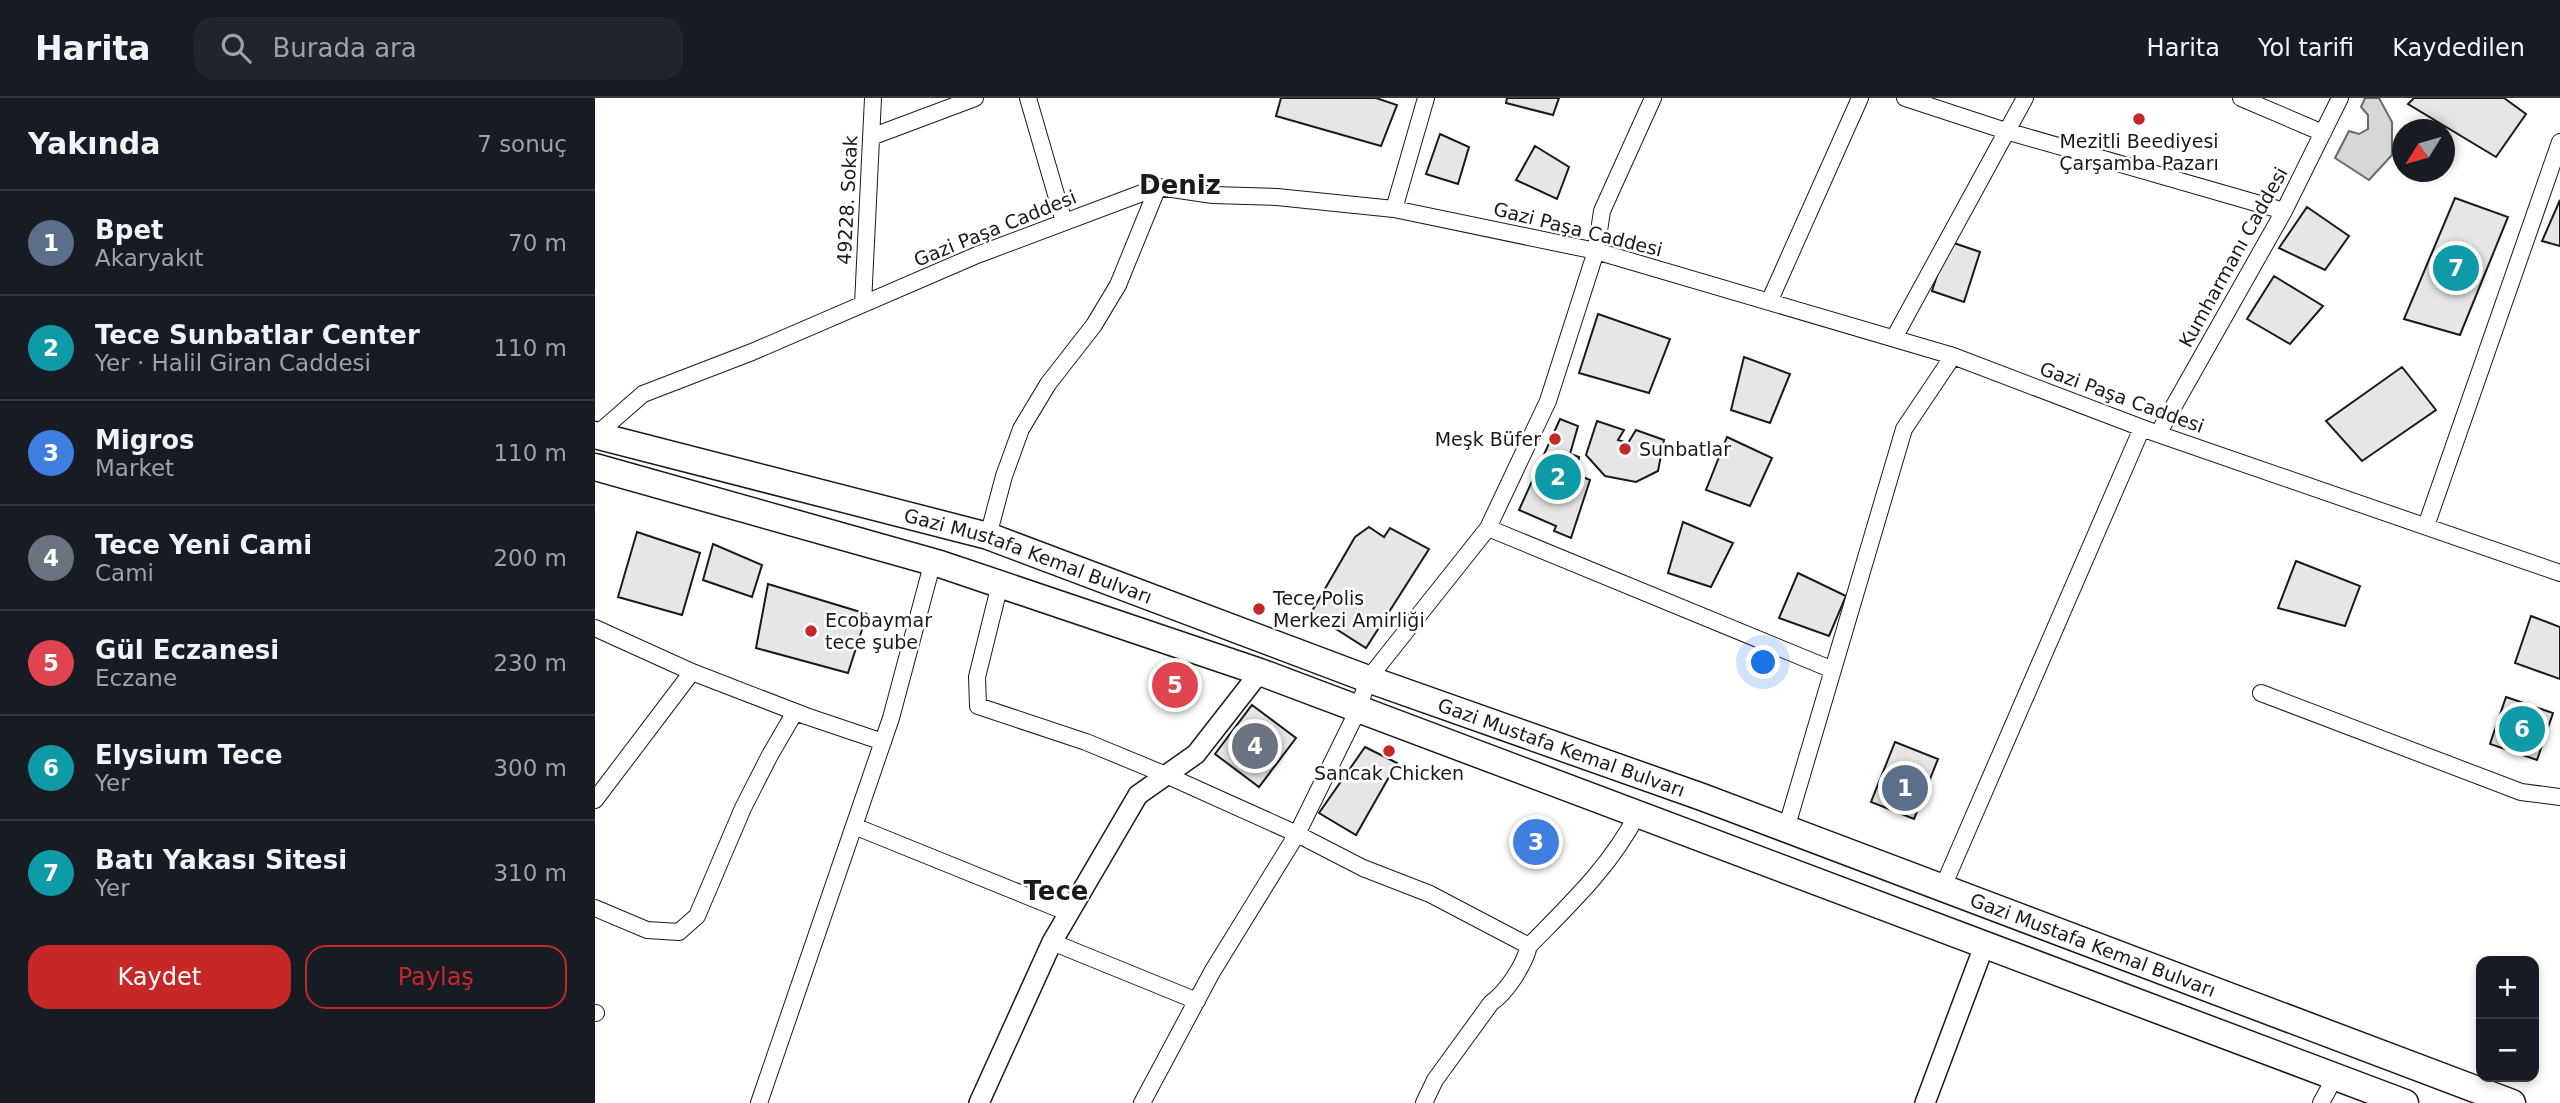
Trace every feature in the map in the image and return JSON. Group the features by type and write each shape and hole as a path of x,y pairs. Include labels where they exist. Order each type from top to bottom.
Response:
{"highway":[{"name":"Gazi Mustafa Kemal Bulvarı","path":"596,435 988,536 1368,679 1689,792 2512,1103"},
{"name":"Gazi Mustafa Kemal Bulvarı","path":"595,467 933,561 1260,672 2405,1103"}],"street":[{"name":"49228. Sokak","path":"863,304 873,98"},
{"path":"871,137 975,98"},
{"path":"1028,98 1064,222"},
{"path":"1394,209 1426,98"},
{"path":"1142,1103 1197,1001 1297,834 1358,710 1368,679 1488,527 1548,401 1596,251 1602,211 1653,98"},
{"path":"1769,302 1860,98"},
{"path":"1905,98 2007,131 2284,211"},
{"path":"1894,338 2025,98"},
{"path":"2241,98 2323,133"},
{"name":"Kumharmanı Caddesi","path":"1942,889 2150,431 2284,211 2340,98"},
{"path":"2426,527 2560,142"},
{"path":"988,536 1021,429 1048,384 1094,325 1118,285 1158,187"},
{"name":"Gazi Paşa Caddesi","path":"596,435 643,394 752,352 977,255 1158,187 1213,195 1277,197 1394,209 1596,251 1953,356 2150,431 2560,572"},
{"path":"1786,829 1904,429 1953,356"},
{"path":"1488,527 1833,670"},
{"path":"759,1103 891,719 933,561"},
{"path":"999,584 977,677 978,706 1086,742 1166,775 1297,834 1363,868 1430,894 1529,946"},
{"path":"595,628 692,672 795,712 883,742"},
{"path":"595,800 692,672"},
{"path":"979,1103 1052,942 1138,795 1196,754 1260,672"},
{"path":"2261,693 2522,792 2560,797"},
{"path":"595,908 647,930 680,932 697,916 749,797 795,712"},
{"path":"1424,1103 1434,1080 1491,1003 1499,998 1527,955 1529,946 1598,876 1624,841 1637,815"},
{"path":"854,826 1069,913"},
{"path":"1052,942 1197,1001"},
{"path":"1925,1103 1984,946"},
{"path":"2322,1103 2335,1077"}],"shaded area":[{"path":"2365,98 2379,98 2392,122 2392,155 2369,180 2335,158 2349,131 2359,134 2368,129 2368,115 2361,107"}],"building":[{"path":"1281,98 1376,98 1397,105 1381,146 1276,116"},
{"path":"1507,98 1559,98 1553,115 1506,103"},
{"path":"2414,98 2504,98 2526,114 2496,157 2455,132 2455,119 2433,119 2408,104"},
{"path":"1440,134 1469,147 1458,184 1426,174"},
{"path":"1535,146 1569,167 1557,199 1516,180"},
{"path":"2455,198 2508,217 2460,335 2404,319"},
{"path":"2560,200 2560,246 2542,241"},
{"path":"2307,207 2349,236 2325,270 2279,248"},
{"path":"1948,241 1980,252 1964,302 1932,291"},
{"path":"2274,276 2323,306 2290,344 2247,319"},
{"path":"1598,314 1670,339 1649,393 1579,373"},
{"path":"1744,357 1790,374 1770,423 1731,410"},
{"path":"2402,367 2436,410 2362,461 2326,421"},
{"path":"1560,419 1578,426 1570,454 1579,457 1576,474 1590,480 1571,538 1554,531 1556,526 1519,510"},
{"name":"Sunbatlar","path":"1597,421 1624,430 1618,440 1628,443 1636,430 1664,440 1658,471 1636,482 1605,476 1586,455"},
{"path":"1727,437 1772,458 1750,506 1706,490"},
{"path":"1683,522 1733,543 1711,587 1668,573"},
{"path":"1369,527 1384,537 1390,528 1429,549 1366,648 1311,613 1355,537"},
{"path":"637,532 700,553 682,615 618,597"},
{"path":"713,544 762,565 752,597 703,580"},
{"path":"2296,561 2360,586 2345,626 2278,608"},
{"path":"1798,573 1846,596 1829,636 1779,618"},
{"name":"Ecobaymar tece şube","path":"768,584 867,614 848,673 756,648"},
{"path":"2531,616 2560,627 2560,679 2515,663"},
{"path":"2506,697 2553,713 2537,760 2490,744"},
{"path":"1252,705 1296,738 1259,787 1215,754"},
{"path":"1895,742 1938,759 1914,819 1871,802"},
{"path":"1365,747 1397,763 1356,835 1319,813"}],"place":[{"name":"Mezitli Beediyesi Çarşamba Pazarı","path":"2139,119"},
{"name":"Batı Yakası Sitesi","path":"2456,268"},
{"name":"Meşk Büfer","path":"1555,439"},
{"name":"Sunbatlar","path":"1625,449"},
{"name":"Tece Sunbatlar Center","path":"1558,477"},
{"name":"Tece Polis Merkezi Amirliği","path":"1259,609"},
{"name":"Ecobaymar tece şube","path":"811,631"},
{"name":"Gül Eczanesi","path":"1175,685"},
{"name":"Elysium Tece","path":"2522,729"},
{"name":"Tece Yeni Cami","path":"1255,746"},
{"name":"Sancak Chicken","path":"1389,751"},
{"name":"Bpet","path":"1905,788"},
{"name":"Migros","path":"1536,842"}],"district":[{"name":"Deniz","path":"1180,185"},
{"name":"Tece","path":"1056,891"}]}
